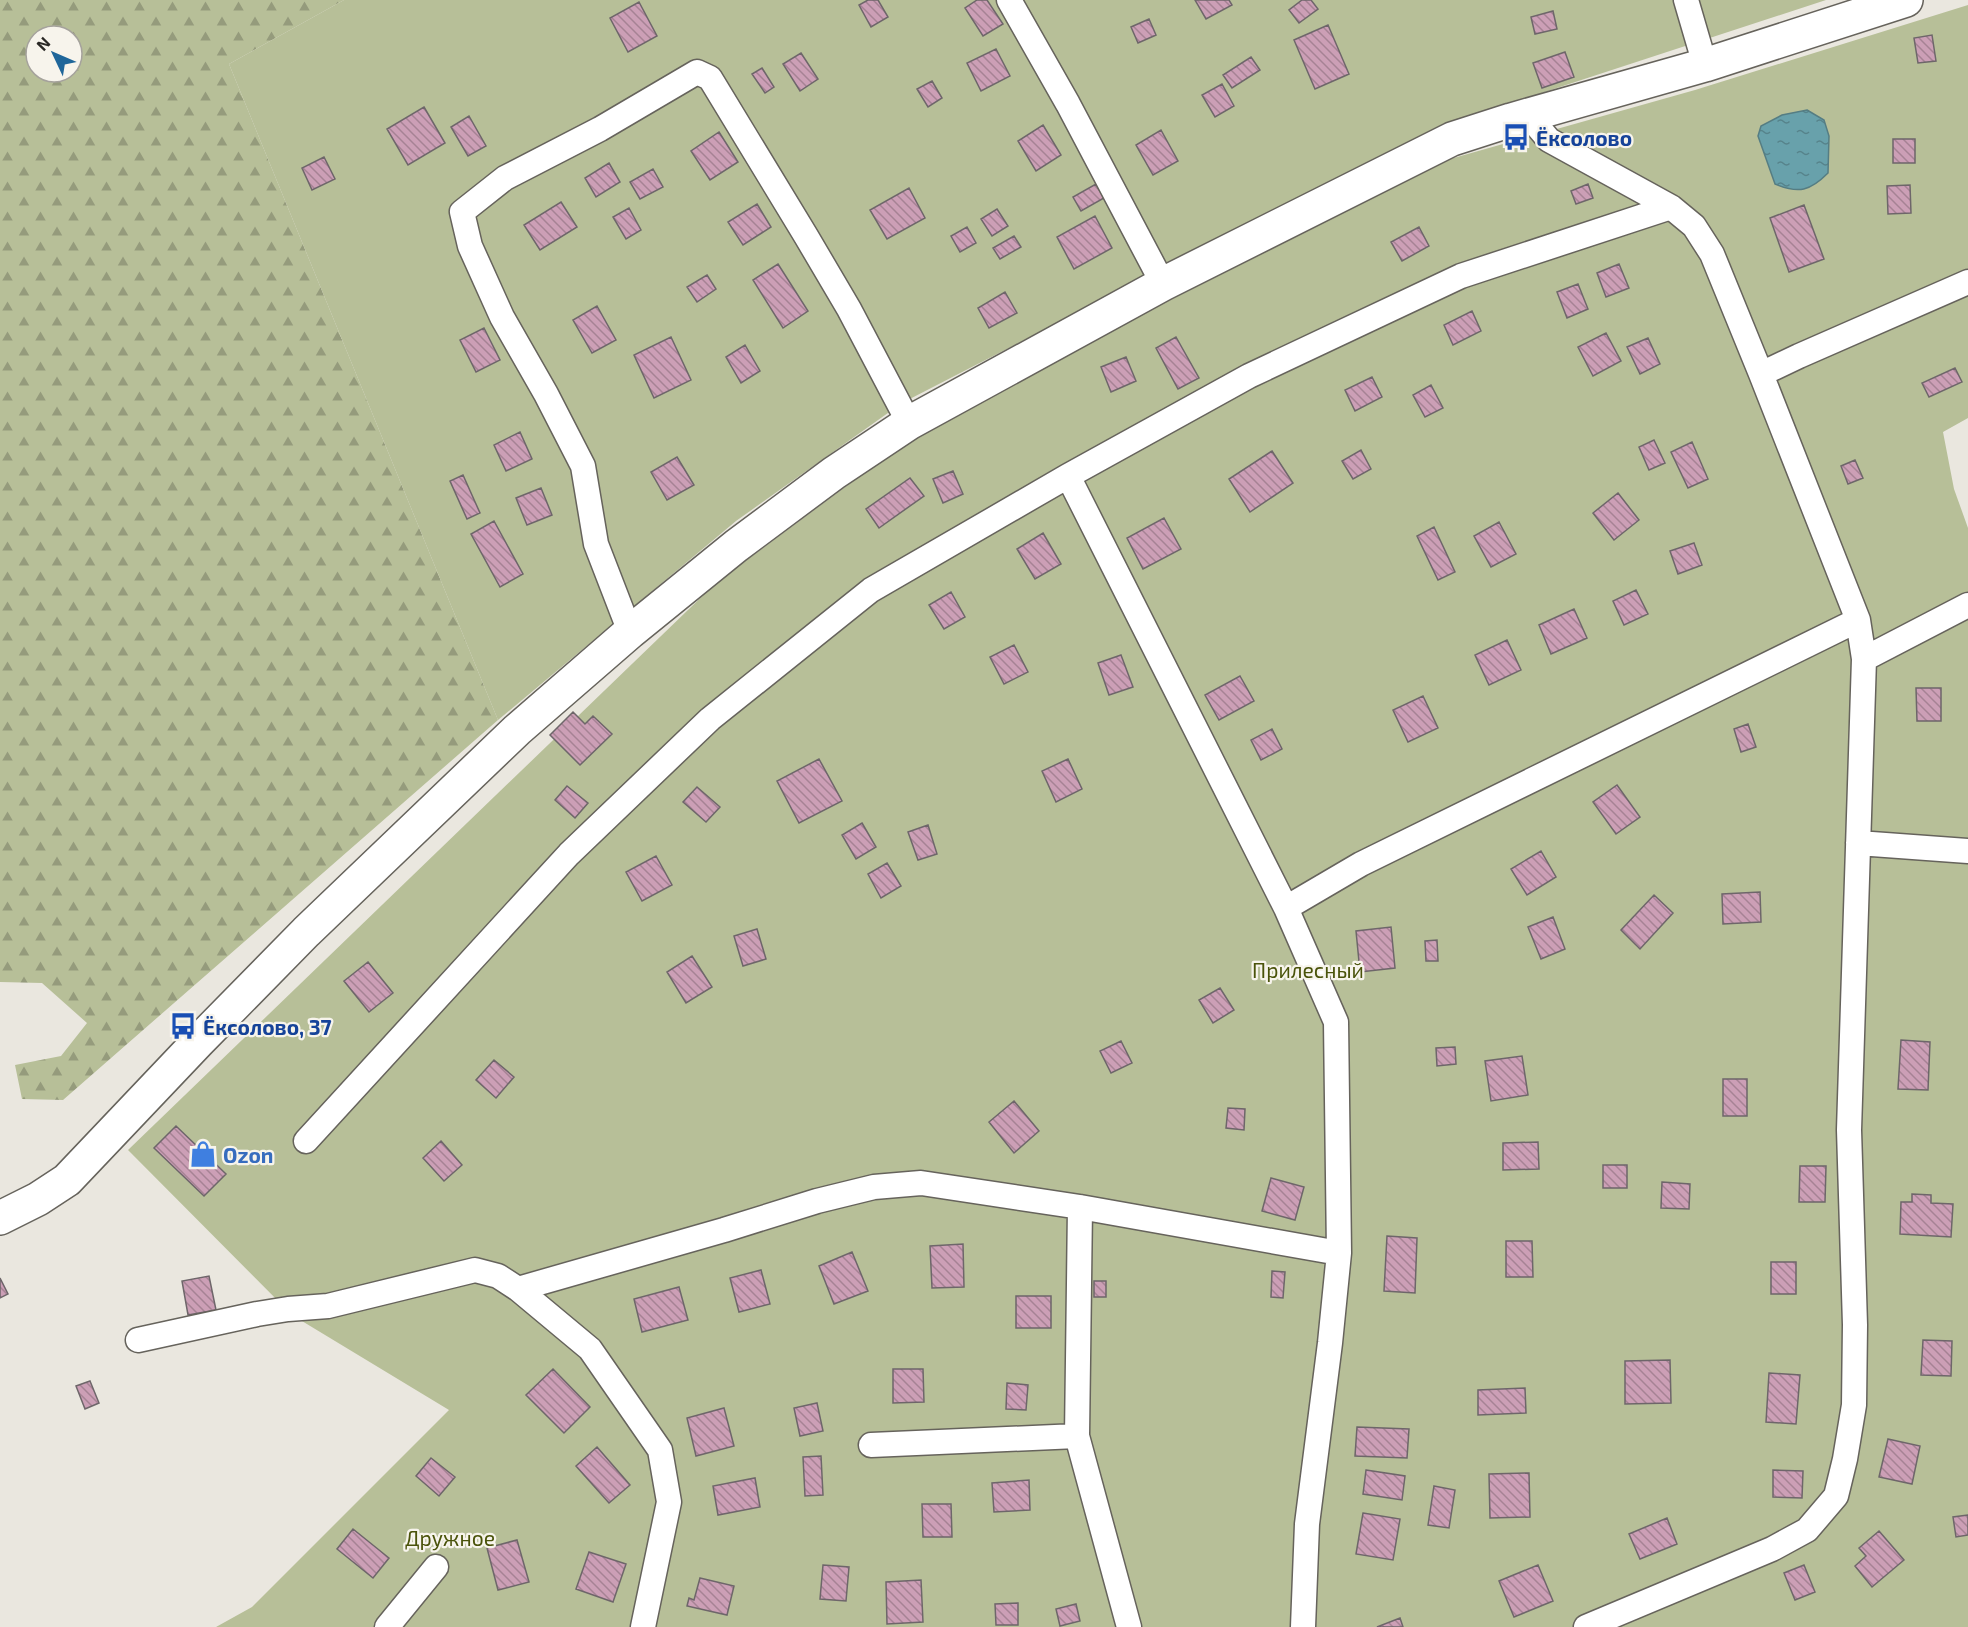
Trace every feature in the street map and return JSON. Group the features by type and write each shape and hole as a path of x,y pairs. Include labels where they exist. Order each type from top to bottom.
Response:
{"street":[{"path":"1009,0 1068,104 1163,284"},
{"path":"1686,0 1705,65"},
{"path":"0,1218 38,1199 67,1180 306,932 517,730 630,632 736,546 834,473 909,423 1163,284 1436,146 1528,115 1705,65 1906,0"},
{"path":"630,632 596,544 582,466 546,394 502,317 470,246 462,212 505,178 600,129 697,72 710,78 849,309 909,423"},
{"path":"1528,115 1549,140 1671,207 1694,226 1712,254 1858,620 1864,659 1849,1130 1855,1325 1854,1405 1836,1496 1807,1530 1772,1550 1586,1627"},
{"path":"306,1141 569,854 710,719 871,590 1068,476 1249,376 1461,276 1671,207"},
{"path":"1761,374 1968,282"},
{"path":"1068,476 1286,908 1336,1022 1339,1254 1307,1524 1303,1627"},
{"path":"1864,659 1968,605"},
{"path":"1286,908 1361,864 1858,620"},
{"path":"1858,843 1968,851"},
{"path":"518,1289 874,1187 921,1183 1080,1207 1339,1254"},
{"path":"1080,1207 1077,1436 1129,1627"},
{"path":"138,1341 257,1314 328,1306 474,1270 498,1276 518,1289 590,1349 660,1450 669,1502 643,1627"},
{"path":"871,1445 1077,1436"},
{"path":"387,1627 436,1567"}],"green space":[{"path":"0,0 344,0 229,64 498,720 63,1100 22,1099 15,1065 61,1056 87,1023 42,983 0,982"},
{"path":"344,0 1826,0 1493,109 1259,219 902,403 736,521 498,720 229,64"},
{"name":"Прилесный","path":"1968,5 1968,418 1943,432 1954,489 1968,528 1968,1627 216,1627 252,1607 449,1410 292,1315 128,1150 717,582 922,430 1104,331 1443,161 1695,90"}],"water":[{"path":"1807,110 1824,120 1829,136 1828,173 1816,184 1804,189 1791,189 1775,184 1758,136 1761,126 1782,115"}],"building":[{"path":"868,0 878,0 888,17 871,27 859,5"},
{"path":"977,0 987,0 1003,24 983,36 965,8"},
{"path":"1195,0 1229,0 1232,5 1206,19"},
{"path":"1302,0 1311,0 1318,9 1299,23 1289,10"},
{"path":"639,2 657,36 628,52 610,18"},
{"path":"1553,11 1557,29 1535,34 1531,17"},
{"path":"1149,19 1156,35 1138,43 1131,27"},
{"path":"1328,25 1349,74 1315,89 1294,40"},
{"path":"1932,35 1936,61 1918,63 1914,38"},
{"path":"996,49 1010,76 981,91 967,63"},
{"path":"1565,52 1574,77 1542,88 1533,63"},
{"path":"801,53 818,79 800,91 783,64"},
{"path":"1251,57 1260,70 1232,88 1223,75"},
{"path":"762,68 774,87 765,93 752,74"},
{"path":"932,81 942,98 928,107 917,89"},
{"path":"1222,84 1234,106 1215,117 1202,95"},
{"path":"424,107 445,143 408,165 387,129"},
{"path":"469,116 486,146 468,156 451,127"},
{"path":"1043,125 1061,155 1036,171 1018,141"},
{"path":"1161,130 1178,161 1153,175 1136,145"},
{"path":"719,132 738,162 710,180 691,151"},
{"path":"1893,139 1915,139 1915,163 1893,163"},
{"path":"324,157 335,179 312,190 302,168"},
{"path":"609,163 620,182 596,197 585,178"},
{"path":"653,169 663,187 640,199 630,182"},
{"path":"1096,184 1104,198 1081,211 1073,197"},
{"path":"1588,184 1593,198 1576,204 1571,191"},
{"path":"1910,185 1911,213 1888,214 1887,186"},
{"path":"909,188 925,218 887,239 870,210"},
{"path":"561,202 577,227 540,250 524,225"},
{"path":"757,204 771,227 743,245 728,222"},
{"path":"1804,205 1824,259 1789,272 1770,218"},
{"path":"629,208 641,230 626,239 613,217"},
{"path":"997,209 1008,226 992,236 981,219"},
{"path":"1095,216 1112,248 1074,269 1057,237"},
{"path":"967,227 976,243 960,252 951,236"},
{"path":"1419,227 1429,246 1402,261 1391,242"},
{"path":"1014,236 1021,247 1000,259 993,248"},
{"path":"778,264 808,311 783,328 753,280"},
{"path":"1619,264 1629,288 1606,297 1597,273"},
{"path":"707,275 716,289 697,302 687,287"},
{"path":"1578,284 1588,309 1567,318 1557,292"},
{"path":"1005,292 1017,313 989,328 978,308"},
{"path":"597,306 616,340 592,353 573,320"},
{"path":"1472,311 1481,331 1453,345 1444,325"},
{"path":"484,328 500,360 476,372 460,340"},
{"path":"1606,333 1621,361 1593,376 1578,347"},
{"path":"671,337 691,380 654,398 634,355"},
{"path":"1176,337 1199,378 1178,389 1156,348"},
{"path":"1648,338 1660,364 1640,374 1627,347"},
{"path":"745,345 760,371 741,383 726,357"},
{"path":"1126,357 1136,381 1111,392 1101,367"},
{"path":"1955,368 1962,382 1929,397 1922,383"},
{"path":"1372,377 1382,397 1355,411 1345,390"},
{"path":"1431,385 1443,408 1425,417 1413,395"},
{"path":"520,432 532,459 506,471 494,445"},
{"path":"1654,440 1665,463 1649,470 1639,447"},
{"path":"1692,442 1708,479 1688,488 1671,452"},
{"path":"1361,450 1371,469 1353,479 1342,461"},
{"path":"1272,451 1293,483 1250,512 1229,479"},
{"path":"677,457 694,485 667,500 651,472"},
{"path":"1855,460 1863,478 1848,484 1841,466"},
{"path":"953,471 963,494 943,503 933,479"},
{"path":"463,475 480,513 467,519 450,481"},
{"path":"910,478 924,496 879,528 866,509"},
{"path":"541,488 552,515 527,525 516,498"},
{"path":"1618,493 1639,520 1614,540 1593,513"},
{"path":"1164,518 1181,549 1143,569 1127,538"},
{"path":"494,521 523,574 500,587 471,534"},
{"path":"1499,522 1516,554 1491,567 1474,536"},
{"path":"1434,527 1455,572 1438,580 1417,536"},
{"path":"1043,533 1061,564 1035,579 1017,549"},
{"path":"1694,543 1702,565 1678,574 1670,551"},
{"path":"1636,590 1648,614 1624,625 1613,601"},
{"path":"951,592 965,617 944,629 929,605"},
{"path":"1574,609 1587,638 1551,654 1539,625"},
{"path":"1507,640 1521,670 1489,685 1475,655"},
{"path":"1014,645 1028,672 1004,684 990,657"},
{"path":"1121,655 1133,687 1109,695 1098,663"},
{"path":"1240,676 1254,701 1219,720 1205,695"},
{"path":"1916,688 1941,688 1941,721 1917,721"},
{"path":"1423,696 1438,728 1408,742 1393,710"},
{"path":"573,712 585,724 593,716 612,734 580,765 550,735"},
{"path":"1748,724 1756,747 1741,752 1734,729"},
{"path":"1272,729 1282,749 1261,760 1251,740"},
{"path":"819,759 842,801 799,823 777,781"},
{"path":"1068,759 1082,789 1056,802 1042,771"},
{"path":"1617,785 1640,817 1616,834 1593,802"},
{"path":"567,786 588,803 575,818 555,800"},
{"path":"697,787 720,807 706,822 683,802"},
{"path":"862,823 876,847 856,859 842,835"},
{"path":"928,825 937,854 918,860 908,832"},
{"path":"1541,851 1556,877 1527,895 1511,869"},
{"path":"656,856 672,885 642,901 626,872"},
{"path":"887,863 901,886 881,898 868,874"},
{"path":"1760,892 1761,922 1723,924 1722,894"},
{"path":"1654,895 1673,913 1640,949 1621,930"},
{"path":"1553,917 1565,949 1541,959 1528,927"},
{"path":"1391,927 1395,968 1360,972 1356,931"},
{"path":"757,929 766,959 743,966 734,936"},
{"path":"1437,940 1438,961 1426,961 1425,941"},
{"path":"692,956 712,987 686,1003 667,972"},
{"path":"368,962 393,993 369,1012 344,981"},
{"path":"1220,988 1234,1010 1213,1023 1199,1000"},
{"path":"1901,1040 1930,1042 1928,1090 1898,1089"},
{"path":"1121,1041 1132,1063 1111,1073 1100,1051"},
{"path":"1455,1047 1456,1064 1437,1066 1436,1048"},
{"path":"1522,1056 1528,1095 1491,1101 1485,1061"},
{"path":"494,1060 514,1077 496,1098 476,1080"},
{"path":"1723,1079 1747,1079 1747,1116 1723,1116"},
{"path":"1014,1101 1039,1131 1014,1153 989,1122"},
{"path":"1228,1108 1245,1109 1244,1130 1226,1128"},
{"path":"176,1126 226,1174 204,1196 154,1148"},
{"path":"441,1141 462,1165 444,1181 423,1158"},
{"path":"1538,1142 1539,1169 1503,1170 1503,1143"},
{"path":"1603,1165 1627,1165 1627,1188 1603,1188"},
{"path":"1800,1166 1826,1166 1825,1202 1799,1202"},
{"path":"1271,1178 1304,1187 1295,1220 1262,1211"},
{"path":"1662,1182 1690,1184 1689,1209 1661,1208"},
{"path":"1912,1194 1931,1195 1931,1203 1953,1204 1951,1237 1900,1234 1901,1202 1912,1202"},
{"path":"1387,1236 1417,1238 1415,1293 1384,1291"},
{"path":"1506,1241 1532,1241 1533,1277 1506,1277"},
{"path":"963,1244 964,1287 932,1288 930,1246"},
{"path":"852,1252 868,1291 834,1304 819,1266"},
{"path":"1771,1262 1796,1262 1796,1294 1771,1294"},
{"path":"761,1270 770,1304 739,1312 730,1278"},
{"path":"1272,1271 1285,1272 1283,1298 1271,1297"},
{"path":"209,1276 216,1310 188,1315 182,1281"},
{"path":"0,1278 8,1294 0,1298"},
{"path":"1094,1281 1106,1281 1106,1297 1094,1297"},
{"path":"679,1287 688,1320 642,1332 634,1299"},
{"path":"1016,1296 1051,1296 1051,1328 1016,1328"},
{"path":"1923,1340 1952,1341 1951,1376 1921,1375"},
{"path":"1670,1360 1671,1403 1625,1404 1625,1361"},
{"path":"553,1369 590,1407 564,1433 526,1395"},
{"path":"893,1369 923,1369 924,1402 893,1403"},
{"path":"1769,1373 1800,1375 1796,1424 1766,1422"},
{"path":"90,1381 99,1403 85,1409 76,1386"},
{"path":"1007,1383 1028,1385 1026,1410 1006,1409"},
{"path":"1525,1388 1526,1413 1478,1415 1478,1390"},
{"path":"817,1403 823,1431 800,1436 794,1408"},
{"path":"724,1408 734,1446 696,1456 687,1418"},
{"path":"1357,1427 1409,1429 1407,1458 1355,1456"},
{"path":"1888,1439 1920,1446 1912,1484 1879,1477"},
{"path":"597,1447 630,1485 609,1503 576,1466"},
{"path":"821,1456 823,1495 805,1496 803,1457"},
{"path":"431,1458 455,1477 439,1496 416,1476"},
{"path":"1366,1470 1405,1476 1402,1500 1363,1494"},
{"path":"1773,1470 1803,1471 1802,1498 1773,1497"},
{"path":"1529,1473 1530,1517 1490,1518 1489,1474"},
{"path":"755,1478 760,1507 718,1515 713,1486"},
{"path":"1029,1480 1030,1510 994,1512 992,1483"},
{"path":"1434,1486 1455,1490 1449,1528 1428,1525"},
{"path":"922,1504 951,1504 952,1537 923,1537"},
{"path":"1363,1513 1400,1519 1393,1560 1356,1554"},
{"path":"1968,1515 1968,1535 1956,1537 1953,1517"},
{"path":"1667,1518 1677,1544 1640,1559 1629,1534"},
{"path":"353,1529 389,1558 373,1578 337,1549"},
{"path":"1879,1531 1904,1560 1872,1587 1855,1566 1866,1556 1859,1548"},
{"path":"517,1540 529,1582 498,1590 487,1548"},
{"path":"589,1552 626,1564 613,1602 576,1589"},
{"path":"823,1565 849,1567 846,1601 820,1599"},
{"path":"1538,1565 1553,1601 1514,1617 1499,1581"},
{"path":"1804,1565 1815,1592 1795,1600 1784,1573"},
{"path":"700,1578 734,1586 727,1615 687,1606 689,1598 694,1600"},
{"path":"921,1580 923,1622 887,1624 886,1582"},
{"path":"1018,1603 1018,1625 996,1625 995,1604"},
{"path":"1076,1604 1080,1621 1060,1626 1056,1609"},
{"path":"1400,1618 1403,1627 1377,1627"}],"place":[{"name":"Ёксолово","path":"1516,137"},
{"name":"Ёксолово, 37","path":"183,1026"},
{"name":"Ozon","path":"203,1154"}],"park label":[{"name":"Дружное","path":"450,1537"}]}
